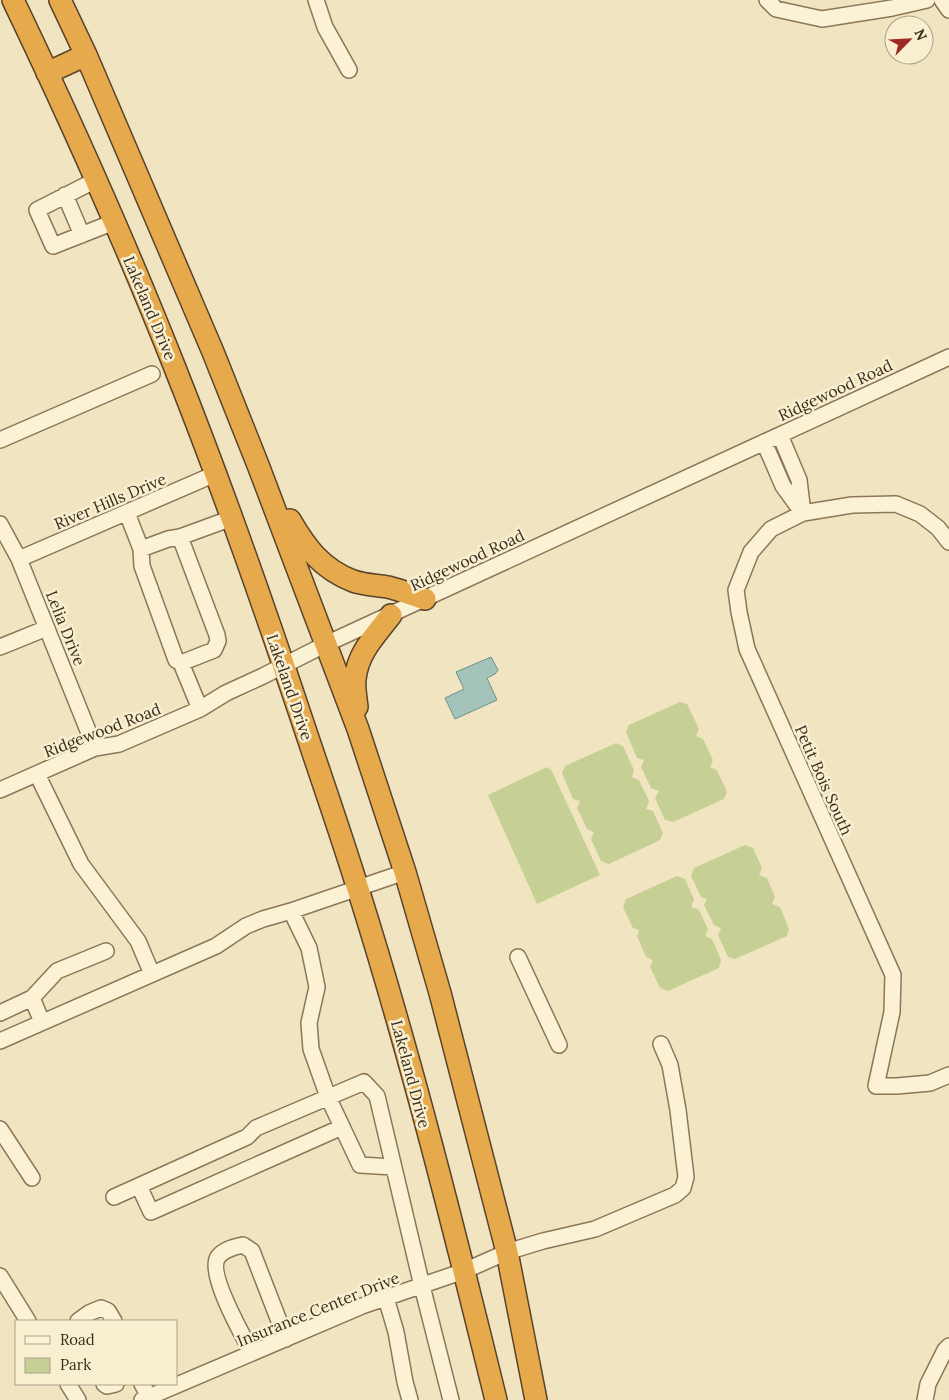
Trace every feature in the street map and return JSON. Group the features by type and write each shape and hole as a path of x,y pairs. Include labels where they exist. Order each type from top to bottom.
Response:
{"highway":[{"name":"Lakeland Drive","path":"13,0 48,72 96,180 176,369 232,518 284,666 358,889 403,1041 464,1270 496,1400"},
{"path":"60,0 86,55 213,352 358,729 405,872 440,993 507,1252 536,1400"},
{"path":"48,72 86,55"},
{"path":"258,465 301,540 319,561 352,581 369,586 389,587 426,599"},
{"path":"358,729 355,681 358,667 363,652 391,615"}],"street":[{"path":"316,0 325,27 349,70"},
{"path":"766,0 776,9 822,19 892,8 927,0"},
{"path":"942,0 949,10"},
{"path":"96,180 37,210 53,246 114,222"},
{"path":"65,195 82,235"},
{"name":"Ridgewood Road","path":"0,790 95,748 119,744 200,709 226,693 326,644 949,357"},
{"path":"0,440 152,374"},
{"path":"780,434 799,480 803,513"},
{"path":"764,442 783,486 803,513"},
{"name":"River Hills Drive","path":"19,559 215,474"},
{"name":"Petit Bois South","path":"949,542 938,528 920,514 896,504 852,505 803,513 772,529 751,552 736,590 747,649 892,975 892,1012 876,1086 930,1083 949,1075"},
{"path":"127,512 141,549 142,566 176,660 181,663 200,709"},
{"path":"141,549 232,518"},
{"name":"Lelia Drive","path":"2,531 19,559 95,748"},
{"path":"180,537 218,641 214,650 181,663"},
{"path":"0,647 47,628"},
{"path":"37,774 81,864 138,941 152,974"},
{"path":"0,1040 216,946 246,926 405,872"},
{"path":"292,911 309,948 317,987 309,1023 311,1049 328,1097 360,1165 393,1167"},
{"path":"0,1013 32,998 57,971 106,951"},
{"path":"518,957 559,1045"},
{"path":"32,998 42,1022"},
{"name":"Insurance Center Drive","path":"178,1384 362,1306 422,1286 507,1252 543,1241 595,1229 675,1195 683,1188 686,1177 678,1110 670,1065 662,1044"},
{"path":"114,1198 247,1137 256,1128 364,1082 376,1096 451,1400"},
{"path":"139,1186 151,1212 342,1127"},
{"path":"0,1128 6,1152 32,1178"},
{"path":"252,1353 222,1292 215,1269 218,1257 228,1249 243,1245 252,1251 286,1339"},
{"path":"0,1276 27,1320"},
{"path":"386,1298 396,1332 410,1400"},
{"path":"80,1320 101,1308 108,1311 113,1320"},
{"path":"925,1400 928,1384 945,1350 949,1346"},
{"path":"69,1385 78,1400"},
{"name":"Insurance Center Drive","path":"152,1395 176,1385"}],"green space":[{"path":"680,702 687,704 699,729 696,736 703,739 713,760 710,767 717,770 727,792 724,799 673,822 665,820 655,798 659,791 651,788 641,767 644,760 637,758 626,732 629,725"},
{"path":"616,743 623,746 634,770 632,777 639,780 649,801 646,809 653,811 663,833 660,840 609,864 601,861 591,839 594,832 587,829 577,808 580,801 573,799 562,773 565,766"},
{"path":"547,767 552,771 600,875 537,904 488,795"},
{"path":"745,845 753,848 762,868 759,875 767,878 775,897 772,904 780,907 789,929 787,936 735,959 728,957 718,935 721,928 714,925 704,905 707,899 701,897 691,876 694,868"},
{"path":"677,876 685,879 694,899 691,907 699,910 708,929 705,936 712,939 721,960 719,968 668,991 660,988 650,967 653,960 646,957 637,936 639,930 633,928 623,907 626,899"}],"water":[{"path":"491,657 498,670 487,678 497,700 455,719 445,698 464,689 456,672"}]}
